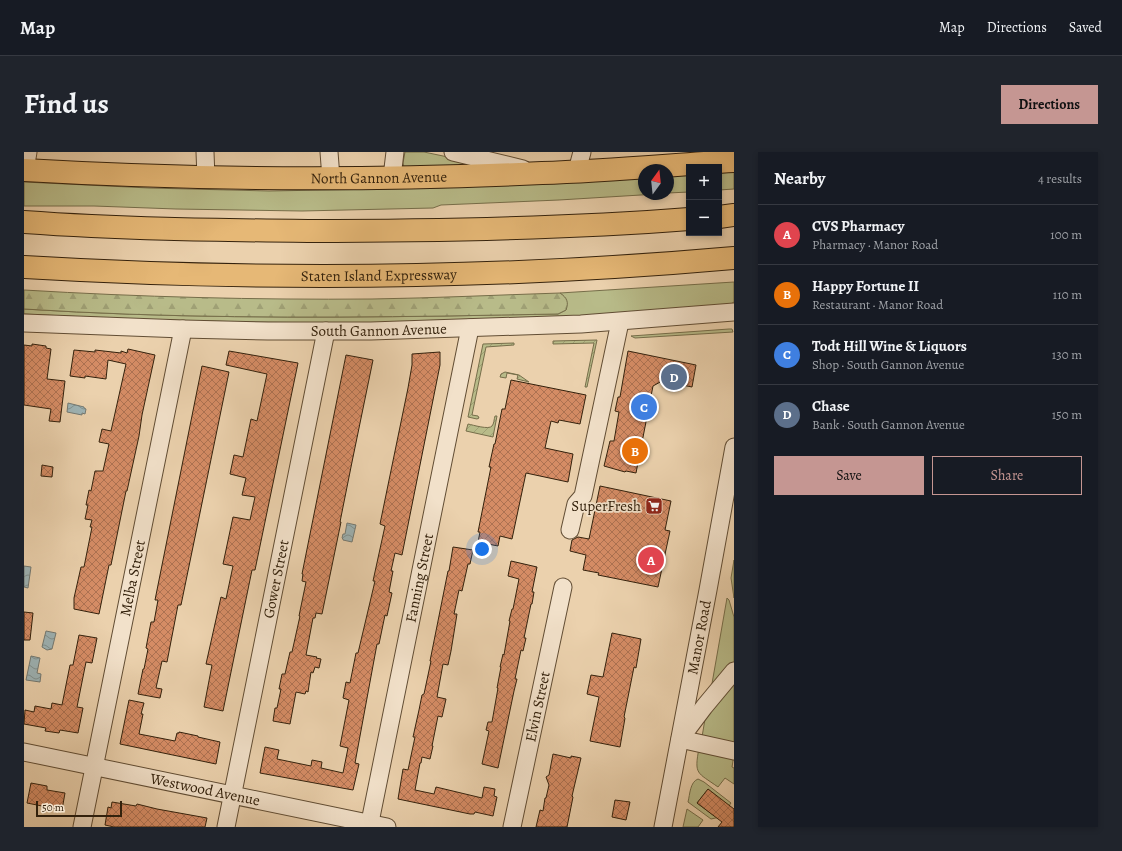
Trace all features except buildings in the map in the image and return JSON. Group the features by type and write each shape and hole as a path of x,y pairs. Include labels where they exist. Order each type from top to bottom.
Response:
{"main road":[{"name":"North Gannon Avenue","path":"26,164 140,176 206,178 331,178 543,173 579,162 734,161"},
{"path":"24,222 64,225 187,229 352,231 524,227 686,219"},
{"name":"Staten Island Expressway","path":"24,267 191,274 388,275 565,270 729,259"}],"street":[{"path":"206,152 206,178"},
{"path":"329,152 331,178"},
{"path":"392,177 395,152"},
{"path":"453,152 543,173"},
{"name":"South Gannon Avenue","path":"24,323 183,329 326,331 470,328 620,322 734,312"},
{"path":"570,530 576,504 583,496 620,322"},
{"name":"Fanning Street","path":"369,825 470,328"},
{"name":"Melba Street","path":"82,827 183,329"},
{"name":"Gower Street","path":"226,827 326,331"},
{"name":"Manor Road","path":"663,827 734,447"},
{"name":"Elvin Street","path":"512,827 563,587"},
{"path":"734,671 680,739 734,751"},
{"name":"Westwood Avenue","path":"24,752 369,825 387,827"}],"green space":[{"path":"405,152 424,152 486,165 404,167 403,163"},
{"path":"734,171 734,189 722,190 722,172"},
{"path":"686,174 686,192 674,193 674,175"},
{"path":"638,177 638,195 441,205 433,208 302,211 94,206 24,206 24,182 149,188 269,191 438,188"},
{"path":"734,282 734,302 731,304 731,307 507,320 362,323 250,322 24,314 24,309 234,317 392,317 558,314 566,310 567,304 566,299 560,293"},
{"path":"24,290 154,296 285,299 396,299 560,293 566,298 567,305 566,310 558,314 340,317 182,316 24,309"},
{"path":"732,329 733,332 635,338 631,336"},
{"path":"597,340 587,387 585,387 594,343 553,344 553,341"},
{"path":"514,343 514,345 486,347 472,415 478,416 479,418 468,417 483,344"},
{"path":"505,372 519,375 529,382 517,379 518,375 507,373 506,378 500,377 501,374"},
{"path":"495,416 497,416 493,437 466,431 468,424 484,427 492,426"},
{"path":"734,560 734,598 731,578"},
{"path":"727,598 734,617 734,665 710,695"},
{"path":"734,677 734,746 702,737 706,713"},
{"path":"699,748 734,755 732,767 734,768 734,784 725,778 718,787 701,775 697,768"},
{"path":"698,779 731,803 728,807 708,789 697,803 713,815 720,817 711,819 688,802 692,785"},
{"path":"687,809 703,820 698,827 683,827"}],"water":[{"path":"68,403 84,407 86,409 85,414 82,413 82,415 67,412"},
{"path":"347,523 356,525 352,542 343,540 342,538 343,534 345,534"},
{"path":"24,566 31,567 28,588 24,587"},
{"path":"46,631 56,633 52,649 47,650 42,647"},
{"path":"31,656 40,658 37,673 41,674 40,682 26,680"}],"place":[{"name":"Chase","path":"674,377"},
{"name":"Todt Hill Wine & Liquors","path":"644,407"},
{"name":"Happy Fortune II","path":"635,451"},
{"name":"SuperFresh","path":"654,506"},
{"name":"CVS Pharmacy","path":"651,560"}]}
